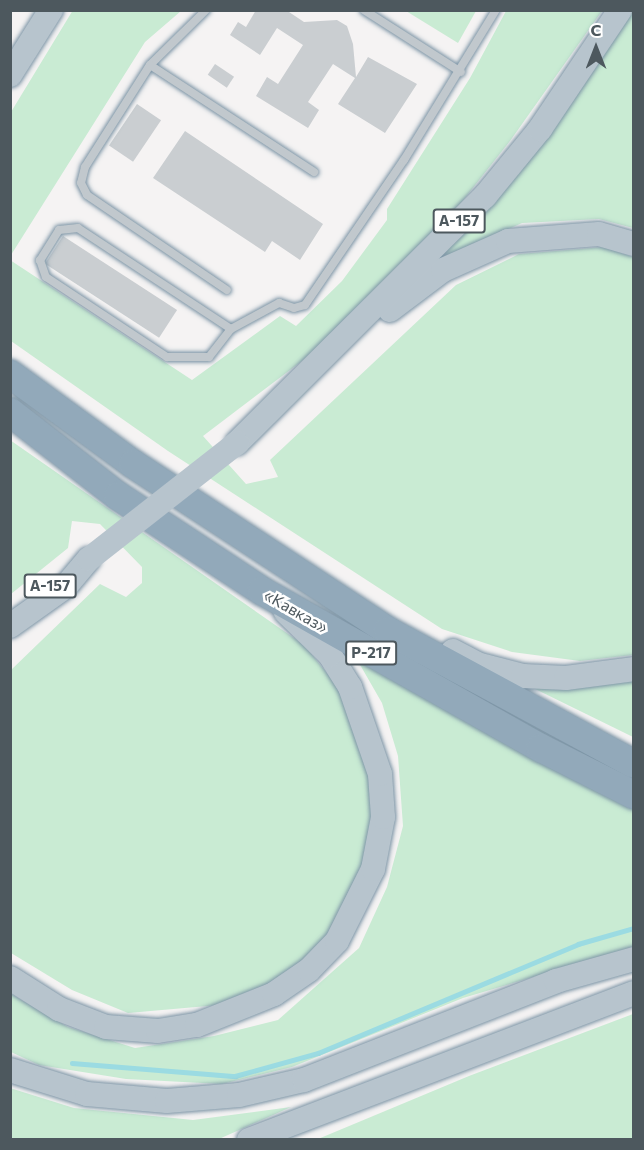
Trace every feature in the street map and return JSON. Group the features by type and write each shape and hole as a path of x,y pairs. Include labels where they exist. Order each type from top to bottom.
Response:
{"highway":[{"name":"Р-217","path":"10,374 133,464 329,591"},
{"name":"«Кавказ»","path":"10,412 118,496 262,591 540,748 633,795"},
{"name":"«Кавказ»","path":"329,591 475,681 633,764"}],"main road":[{"path":"15,68 36,10"},
{"path":"15,68 51,10"},
{"name":"А-157","path":"10,613 89,560 237,443 272,410 485,196 540,129 620,10"},
{"path":"272,410 308,390 403,298 442,270 508,241 599,234 633,244"},
{"path":"10,626 66,586 89,560"},
{"path":"10,978 59,1009 105,1027 158,1031 197,1025 274,994 309,970 337,941 373,869 382,817 380,774 345,679 330,655 262,591"},
{"path":"329,591 477,664 512,673 566,678 633,669"},
{"path":"10,1070 87,1094 167,1101 239,1095 304,1080 556,981 633,958"},
{"path":"249,1140 633,993"}],"lane":[{"path":"206,10 150,65 85,167 81,183 87,195 227,290"},
{"path":"364,10 461,72"},
{"path":"231,329 78,228 59,230 40,260 46,277 167,357 209,357 231,329 279,303 294,308 305,304 461,72 496,10"},
{"path":"150,65 314,172"}],"green space":[{"path":"73,10 181,11 145,42 11,255 11,112"},
{"path":"406,11 476,11 458,43"},
{"path":"506,11 602,11 510,141 438,232 327,342 203,436 246,484 278,477 270,460 456,285 519,254 603,247 633,257 633,655 580,661 512,652 442,629 168,451 11,341 10,260 192,380 280,316 296,326 342,281 387,220 387,209 470,78"},
{"path":"629,11 633,11 633,228 599,219 522,223 447,257 442,253"},
{"path":"10,440 304,645 339,688 370,752 377,812 365,875 336,932 287,975 230,1004 128,1013 72,990 11,953 11,670 100,584 126,597 142,583 142,567 100,524 72,521 68,548 11,594"},
{"path":"355,656 633,804 633,947 463,998 292,1067 222,1084 126,1079 39,1065 11,1052 11,994 68,1027 135,1048 214,1036 278,1020 359,948 387,887 403,826 398,756 382,703"},
{"path":"633,678 633,737 525,684"},
{"path":"633,1014 633,1139 318,1139 469,1076"},
{"path":"10,1088 74,1108 193,1120 291,1107 219,1139 11,1139"}],"building":[{"path":"256,10 286,10 304,22 337,20 347,26 353,44 356,77 368,57 417,84 385,133 338,104 355,78 333,64 308,102 319,110 308,128 256,96 267,77 278,84 303,45 277,28 260,55 230,35 238,22 246,27"},
{"path":"215,64 234,77 227,88 208,75"},
{"path":"137,104 161,120 133,162 109,145"},
{"path":"185,131 323,224 300,260 272,241 265,252 153,178"},
{"path":"63,236 177,310 159,338 45,264"}],"waterway":[{"path":"72,1063 235,1076 318,1053 578,944 634,928"}]}
